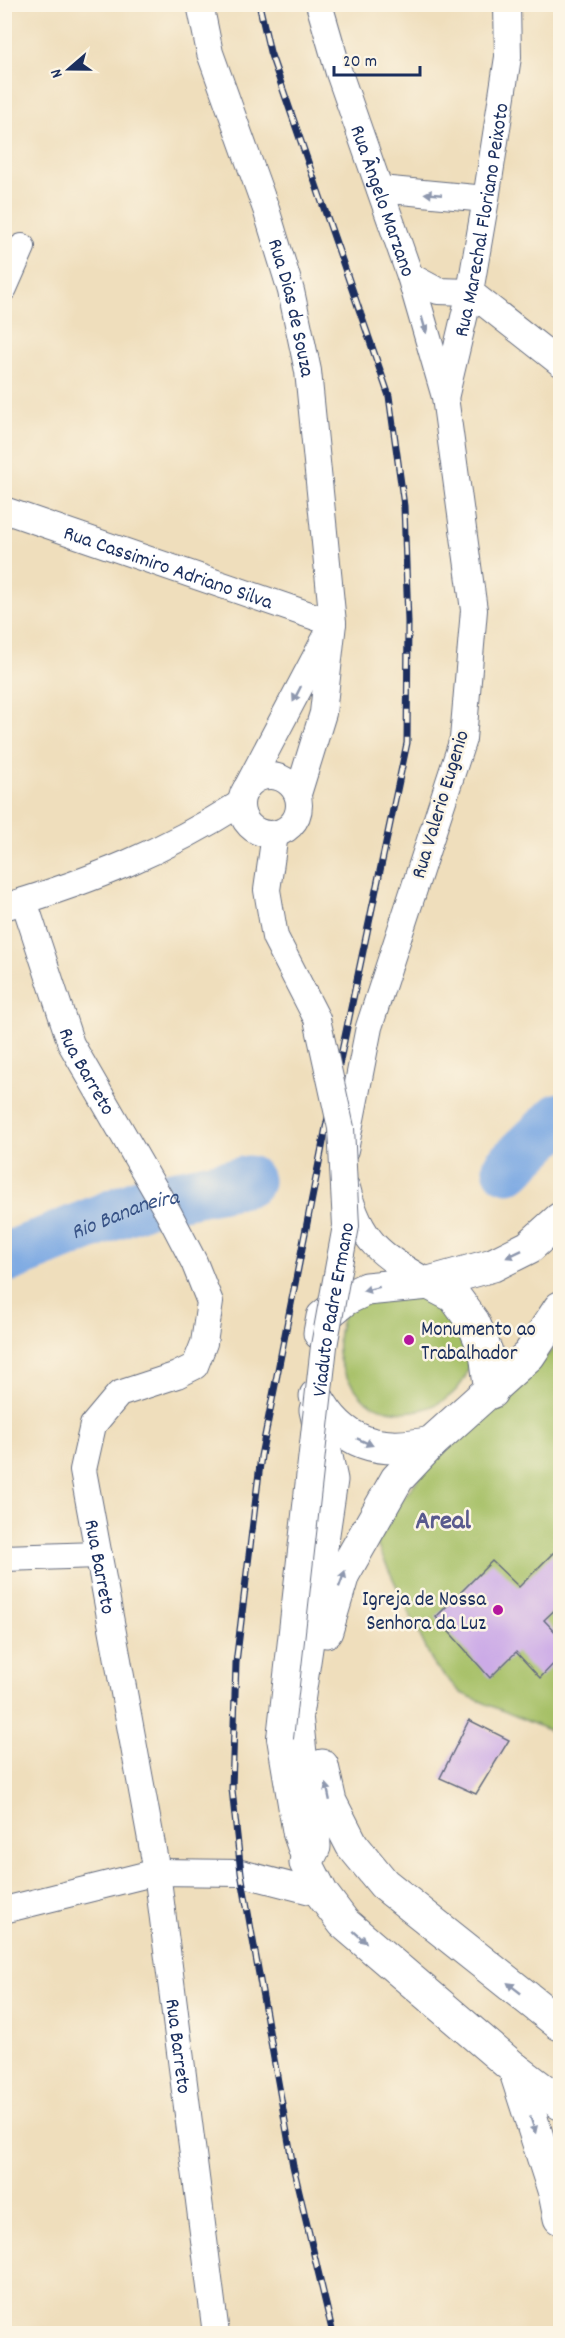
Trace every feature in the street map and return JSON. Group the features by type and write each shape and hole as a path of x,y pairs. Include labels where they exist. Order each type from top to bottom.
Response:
{"highway":[{"path":"561,1219 529,1247 502,1260 429,1283 366,1289 345,1299 322,1317 311,1387 331,1480 296,1715 303,1783 313,1822 310,1855 322,1894 344,1923 515,2069 561,2103"},
{"path":"429,1283 453,1296 473,1322 486,1352 491,1392"},
{"path":"561,1308 529,1355 491,1392 431,1443 397,1479 342,1574 326,1626 319,1690 320,1754 330,1802 351,1845 384,1884 561,2024"},
{"path":"311,1387 325,1413 346,1433 373,1446 403,1449 431,1443"},
{"path":"515,2069 561,2218"}],"street":[{"name":"Rua Dias de Souza","path":"200,4 210,53 266,209 296,314 308,371 333,623 323,713 298,794"},
{"name":"Rua Ângelo Marzano","path":"319,4 339,73 410,276 445,397"},
{"name":"Rua Marechal Floriano Peixoto","path":"445,397 470,292 486,199 508,57 507,4"},
{"path":"380,189 486,199"},
{"path":"4,288 22,248"},
{"path":"410,276 438,291 470,292 561,363"},
{"name":"Rua Valerio Eugenio","path":"322,1317 342,1167 369,1027 463,739 474,610 445,397"},
{"name":"Rua Cassimiro Adriano Silva","path":"4,510 333,623"},
{"path":"14,904 77,884 142,859 185,837 243,797 254,781 266,776 279,777 290,783 298,794 300,807 296,819 287,829 275,834 262,833 251,827 243,816 243,797 333,623"},
{"name":"Viaduto Padre Ermano","path":"275,834 267,890 275,937 317,1019 340,1128 346,1226 324,1346 280,1738 291,1796 310,1855"},
{"name":"Rua Barreto","path":"14,904 70,1044 169,1214 194,1262 210,1302 204,1342 195,1366 177,1375 119,1394 93,1425 83,1470 157,1872 216,2334"},
{"name":"Rua Valerio Eugenio","path":"342,1167 352,1208 367,1237 384,1256 429,1283"},
{"path":"4,1558 99,1556"},
{"path":"310,1855 351,1845"},
{"path":"4,1910 157,1872 241,1873 322,1894"}],"green space":[{"path":"387,1279 464,1313 470,1342 470,1359 466,1376 457,1389 444,1400 429,1407 413,1411 379,1408 362,1397 349,1381 341,1364 338,1340 341,1322 349,1305"},
{"path":"560,1344 560,1735 461,1693 434,1665 377,1545 399,1503 441,1451"}],"building":[{"name":"Igreja de Nossa Senhora da Luz","path":"561,1545 561,1604 544,1620 561,1638 561,1656 540,1678 516,1652 490,1678 436,1617 492,1561 519,1587"},
{"path":"469,1720 509,1740 476,1794 440,1778"}],"waterway":[{"path":"508,1168 560,1118"},
{"name":"Rio Bananeira","path":"4,1254 11,1256 147,1201 248,1181"}],"railway":[{"path":"259,4 270,52 389,396 404,506 408,622 407,743 328,1117 261,1456 236,1663 232,1789 241,1873 293,2166 333,2334"}],"place":[{"name":"Monumento ao Trabalhador","path":"409,1340"},
{"name":"Igreja de Nossa Senhora da Luz","path":"498,1610"}],"district":[{"name":"Areal","path":"443,1519"}]}
